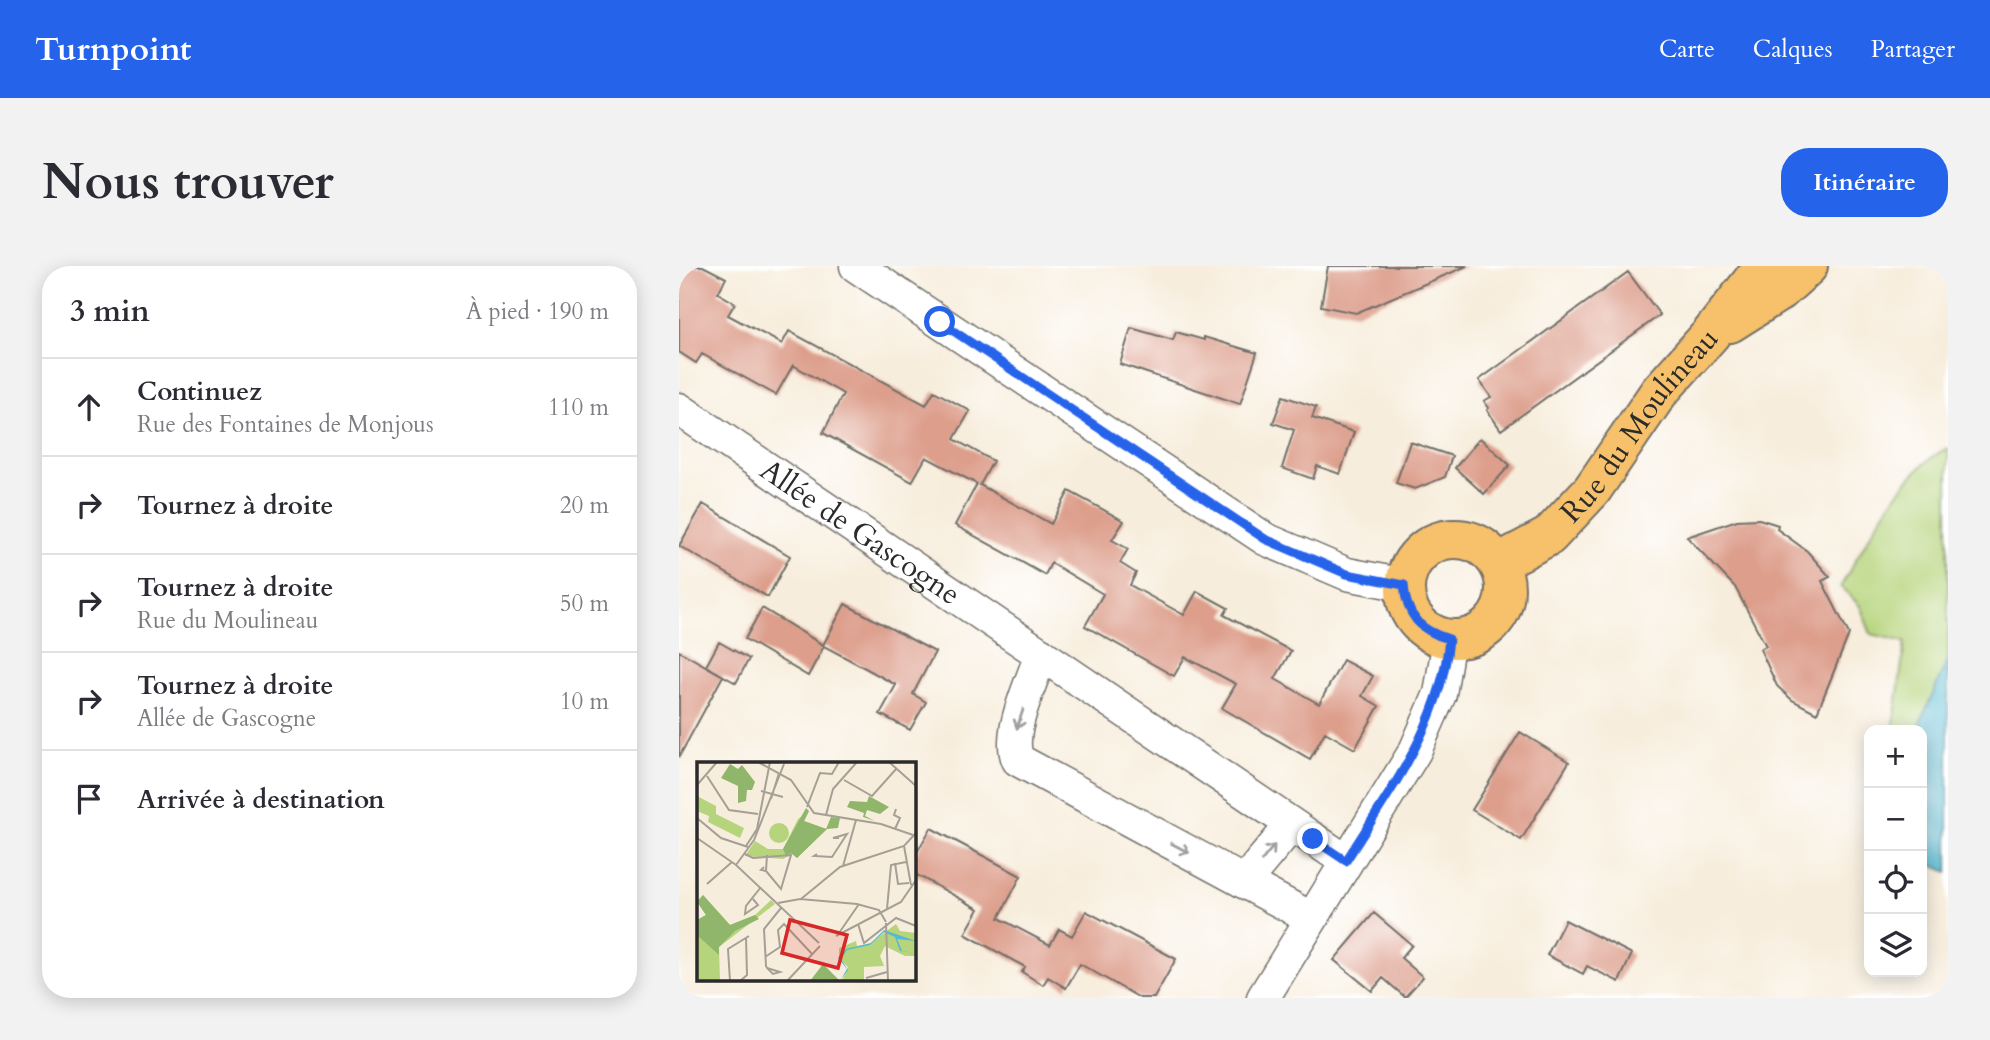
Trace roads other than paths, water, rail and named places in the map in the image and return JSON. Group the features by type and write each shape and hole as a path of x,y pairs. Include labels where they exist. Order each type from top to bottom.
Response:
{"main road":[{"path":"1710,335 1779,292 1808,266"},
{"name":"Rue du Moulineau","path":"1498,563 1549,536 1592,490 1659,392 1710,335 1761,267"},
{"path":"1443,540 1474,543 1487,551 1498,563 1504,577 1505,593 1497,616 1480,633 1449,639 1427,631 1411,615 1404,585 1416,556 1429,546 1443,540"}],"street":[{"path":"856,266 1265,539 1347,574 1404,585"},
{"name":"Allée de Gascogne","path":"679,409 1346,861"},
{"path":"1263,998 1415,751 1440,694 1449,639"},
{"path":"1041,654 1015,734 1013,749 1018,760 1311,918"},
{"path":"1244,882 1284,834 1287,822"}],"water":[{"path":"1948,659 1948,872 1927,862 1927,725 1919,725"}]}
